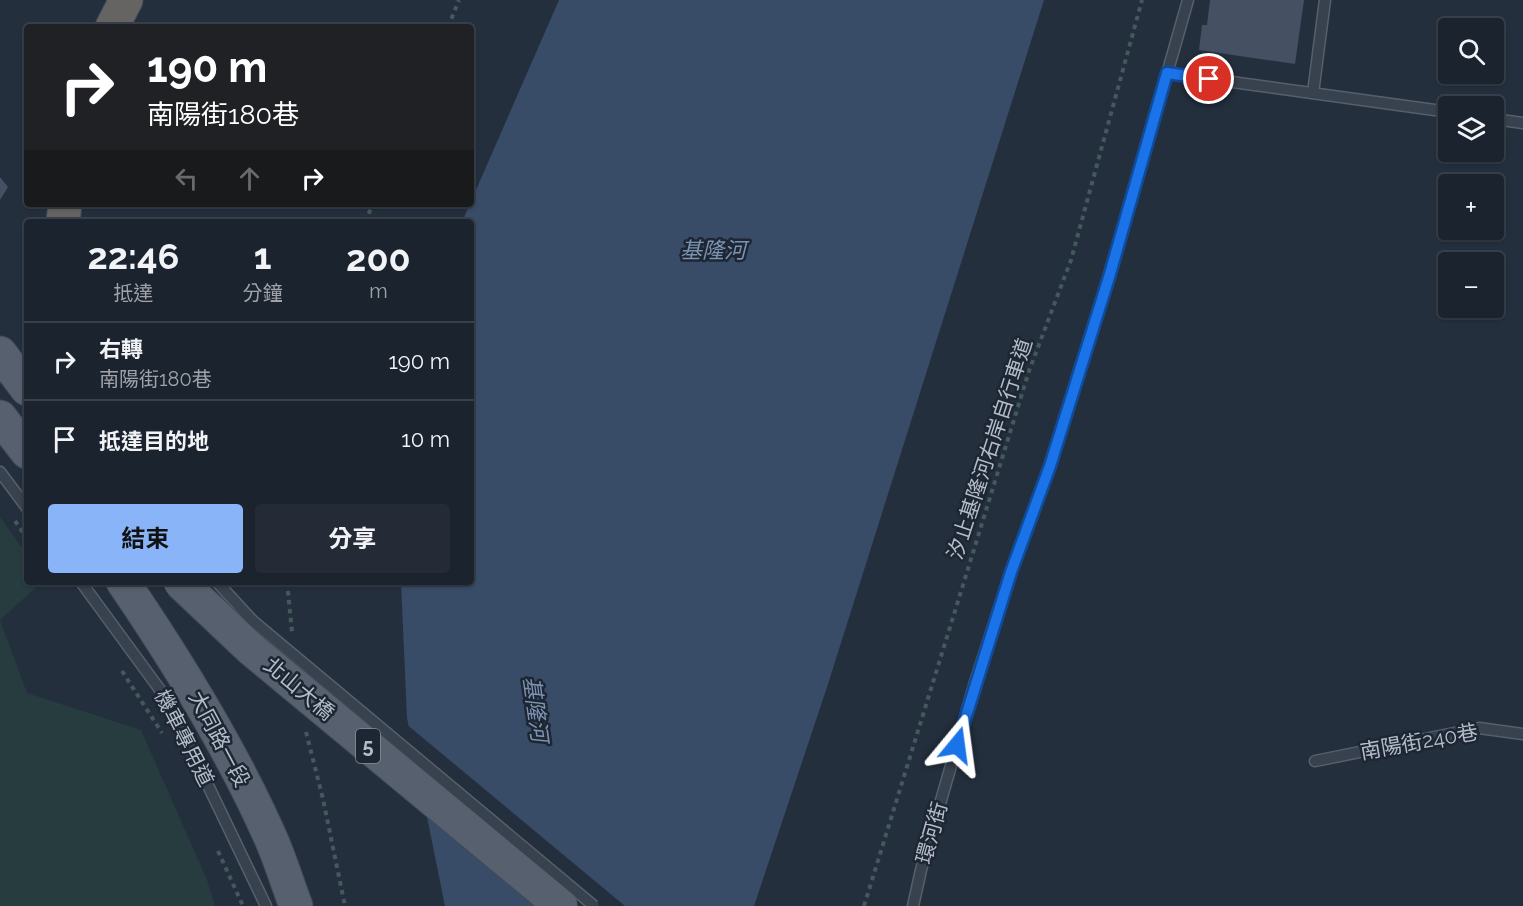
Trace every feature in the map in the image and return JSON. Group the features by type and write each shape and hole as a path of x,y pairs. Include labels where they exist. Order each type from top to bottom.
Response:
{"highway":[{"path":"113,24 126,0"},
{"path":"195,585 251,649"}],"main road":[{"path":"0,353 24,385"},
{"path":"0,417 24,448"},
{"name":"大同路一段","path":"125,585 169,651 223,743 272,841 296,906"},
{"name":"北山大橋","path":"183,585 251,649 561,906"}],"lane":[{"path":"112,24 117,0"},
{"name":"環河街","path":"913,906 921,870 975,682 1011,572 1050,466 1110,274 1188,0"},
{"path":"1313,93 1325,0"},
{"path":"1167,73 1438,110"},
{"path":"1504,120 1523,123"},
{"path":"0,472 24,504"},
{"name":"機車專用道","path":"83,585 166,698 266,906"},
{"name":"北山大橋","path":"220,585 253,621 594,906"},
{"name":"南陽街240巷","path":"1315,761 1479,728 1523,734"}],"path":[{"path":"449,24 459,0"},
{"name":"汐止基隆河右岸自行車道","path":"864,906 1029,370 1071,260 1142,0"},
{"path":"287,585 291,624"},
{"path":"122,670 165,739"},
{"path":"307,736 323,799 345,906"},
{"path":"214,843 243,906"}],"green space":[{"path":"0,517 24,551 24,585 39,585 0,620"},
{"path":"0,620 27,693 141,730 207,880 215,906 0,906"}],"water":[{"name":"基隆河","path":"559,0 1044,0 828,684 754,906 445,906 407,718 401,585 474,585 474,219 463,219 469,207 474,207 474,195"}],"pier":[{"path":"405,723 625,906 556,906 419,792"}],"building":[{"path":"1210,0 1304,0 1295,64 1199,50 1202,25 1207,25"},
{"path":"0,177 8,187 0,200"}],"route":[{"path":"957,745 1011,572 1050,466 1110,274 1167,73 1209,79"}]}
